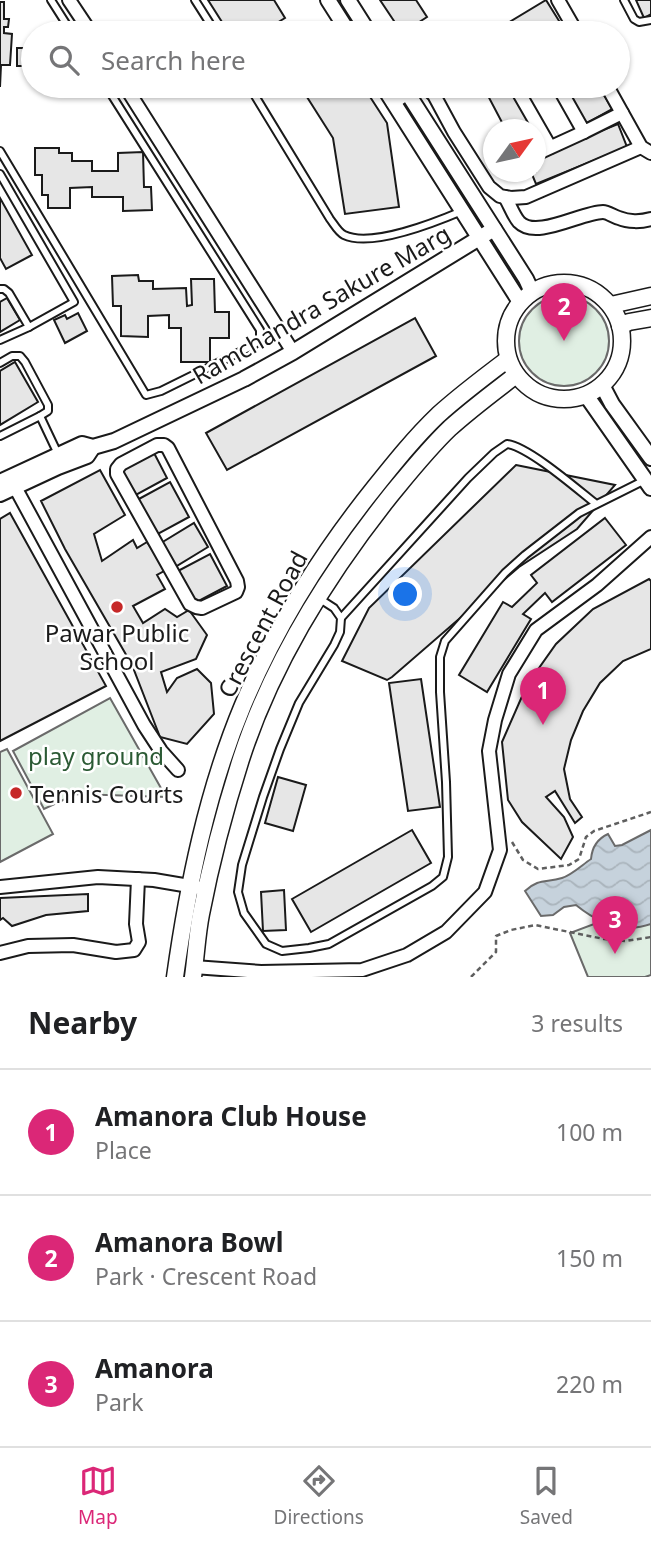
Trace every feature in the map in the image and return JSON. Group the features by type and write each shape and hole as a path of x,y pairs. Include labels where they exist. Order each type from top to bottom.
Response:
{"main road":[{"path":"575,284 596,293 611,305 620,326 622,341 618,364 602,385 586,395 552,398 531,389 516,375 508,359 507,329 510,318 526,297 540,287 575,284"},
{"path":"611,305 651,296"},
{"path":"620,326 651,318"},
{"name":"Crescent Road","path":"176,977 184,912 208,811 225,752 243,704 269,650 340,533 394,463 436,417 508,359"},
{"name":"Crescent Road","path":"194,972 201,915 238,770 259,711 285,657 318,598 354,543 408,474 448,430 516,375"}],"street":[{"path":"69,0 83,21"},
{"path":"328,0 341,21"},
{"path":"348,0 361,21"},
{"path":"558,0 570,21"},
{"path":"133,98 292,352"},
{"path":"390,98 480,238 526,297"},
{"path":"393,103 398,98"},
{"path":"410,98 526,279 526,297"},
{"path":"435,98 489,187 500,197 526,197 646,150 614,98"},
{"path":"522,98 550,147"},
{"path":"565,98 584,132"},
{"path":"546,149 622,113"},
{"path":"436,170 467,153"},
{"path":"506,197 519,222 530,228 604,212 632,221 651,219"},
{"name":"Ramchandra Sakure Marg","path":"0,482 82,444 93,447 132,433 244,379 494,229"},
{"path":"602,385 612,404 651,458"},
{"path":"586,395 648,484"},
{"path":"132,433 142,453"},
{"path":"157,445 163,445 167,449 237,581 236,592 202,608 190,604 117,474 121,464 142,453 157,445"},
{"name":"Ramchandra Sakure Marg","path":"0,494 88,456 93,447"},
{"path":"15,487 144,725 161,751 178,770"},
{"path":"194,972 362,970 407,955 446,932 485,891 500,850 489,751 509,674 536,630 649,542"},
{"path":"0,887 98,877 138,879 207,889"},
{"path":"0,953 27,946 73,945 116,952 134,950 139,942 136,924 138,879"}],"lane":[{"path":"51,0 64,21"},
{"path":"195,0 208,21"},
{"path":"624,0 634,19 639,22 651,20"},
{"path":"0,151 146,395 161,391 254,345 260,339 260,330 114,98"},
{"path":"256,98 330,219 342,234 365,238 405,232 462,211"},
{"path":"0,174 74,302 0,340"},
{"path":"0,289 9,293 29,327"},
{"path":"0,363 12,356 20,356 48,405 48,411 0,436"},
{"path":"40,416 58,454"},
{"path":"596,504 528,453 507,444 468,478 341,618 340,632 334,645 299,703 279,749 242,865 237,892 244,913 266,944 282,951 330,944 432,886 443,877 448,857 440,657 445,641 515,564 579,513 625,491 648,484"},
{"path":"318,598 334,608 341,618"}],"path":[{"path":"510,839 523,860 538,869 569,865 579,859 586,837 594,831 651,812"},
{"path":"471,977 496,952 496,936 511,930 535,925 604,939 625,941 651,937"}],"green space":[{"path":"564,296 581,300 596,309 605,324 609,341 605,358 596,373 581,382 564,386 547,382 532,373 523,358 519,341 523,324 532,309 547,300"},
{"name":"play ground","path":"110,698 166,797 76,794 44,809 13,751"},
{"name":"Tennis Courts","path":"7,749 53,834 0,862 0,752"},
{"path":"651,923 651,975 588,977 570,933 594,924 622,926"}],"water":[{"path":"651,830 651,924 631,928 611,925 576,905 564,907 553,915 541,916 525,891 539,882 562,878 573,872 591,859 596,844 608,834 615,846"}],"building":[{"path":"208,0 274,0 285,18 280,21 221,21"},
{"path":"380,0 416,0 427,17 421,21 394,21"},
{"path":"546,0 559,21 511,21"},
{"path":"636,0 651,0 651,14 644,18"},
{"path":"0,2 4,2 4,19 9,19 4,33 12,34 10,65 1,65 0,87"},
{"path":"17,48 21,48 21,66 17,66"},
{"path":"308,98 371,98 387,123 399,207 345,214 333,138"},
{"path":"489,98 518,98 529,119 500,119"},
{"path":"571,98 606,98 612,109 585,124"},
{"path":"618,124 627,147 546,180 546,153"},
{"path":"35,148 59,148 59,153 72,153 72,161 92,161 92,171 118,171 118,153 143,152 144,187 151,187 152,210 123,211 123,197 92,197 92,187 70,188 70,208 48,208 48,195 42,195 42,175 35,175"},
{"path":"0,198 32,255 6,269 0,258"},
{"path":"138,275 139,281 153,281 153,289 186,288 187,306 192,305 191,279 214,279 215,312 229,312 229,338 210,338 210,362 181,362 181,328 169,328 169,315 148,316 148,337 121,336 121,306 113,306 112,276"},
{"path":"7,298 20,320 0,332 0,302"},
{"path":"78,313 87,331 65,343 54,320 65,315 67,319"},
{"path":"415,318 436,356 227,470 206,433"},
{"path":"15,362 38,402 0,425 0,371"},
{"path":"153,451 167,478 134,496 119,469"},
{"path":"516,465 615,485 577,529 519,567 392,677 387,680 342,661 369,608"},
{"name":"Pawar Public School","path":"100,470 125,515 94,534 102,561 133,540 137,548 147,542 166,570 157,575 165,589 133,606 143,623 165,609 177,617 189,610 207,635 196,659 161,672 167,692 177,678 197,669 211,683 214,714 187,744 160,737 132,665 65,549 41,501"},
{"path":"170,482 189,517 156,535 137,500"},
{"path":"10,513 106,686 0,741 0,519"},
{"path":"605,518 626,545 552,602 545,593 523,614 531,619 487,692 459,675 503,602 512,607 537,583 531,575"},
{"path":"194,523 208,547 175,567 161,543"},
{"path":"210,554 227,586 193,604 176,572"},
{"path":"649,579 651,649 623,661 600,683 583,711 571,740 564,769 570,799 582,817 575,823 555,791 546,797 564,817 573,837 561,859 522,822 508,800 502,742 527,685 556,644 593,609"},
{"path":"421,679 440,807 408,811 389,683"},
{"path":"278,777 306,785 293,831 265,823"},
{"path":"412,830 431,863 311,932 292,899"},
{"path":"284,890 286,930 263,931 261,892"},
{"path":"88,894 88,911 46,915 12,926 3,918 0,920 0,898"}],"place":[{"name":"Amanora Bowl","path":"564,341"},
{"name":"Pawar Public School","path":"117,607"},
{"name":"Amanora Club House","path":"543,725"},
{"name":"Tennis Courts","path":"16,793"},
{"name":"Amanora","path":"615,954"}]}
